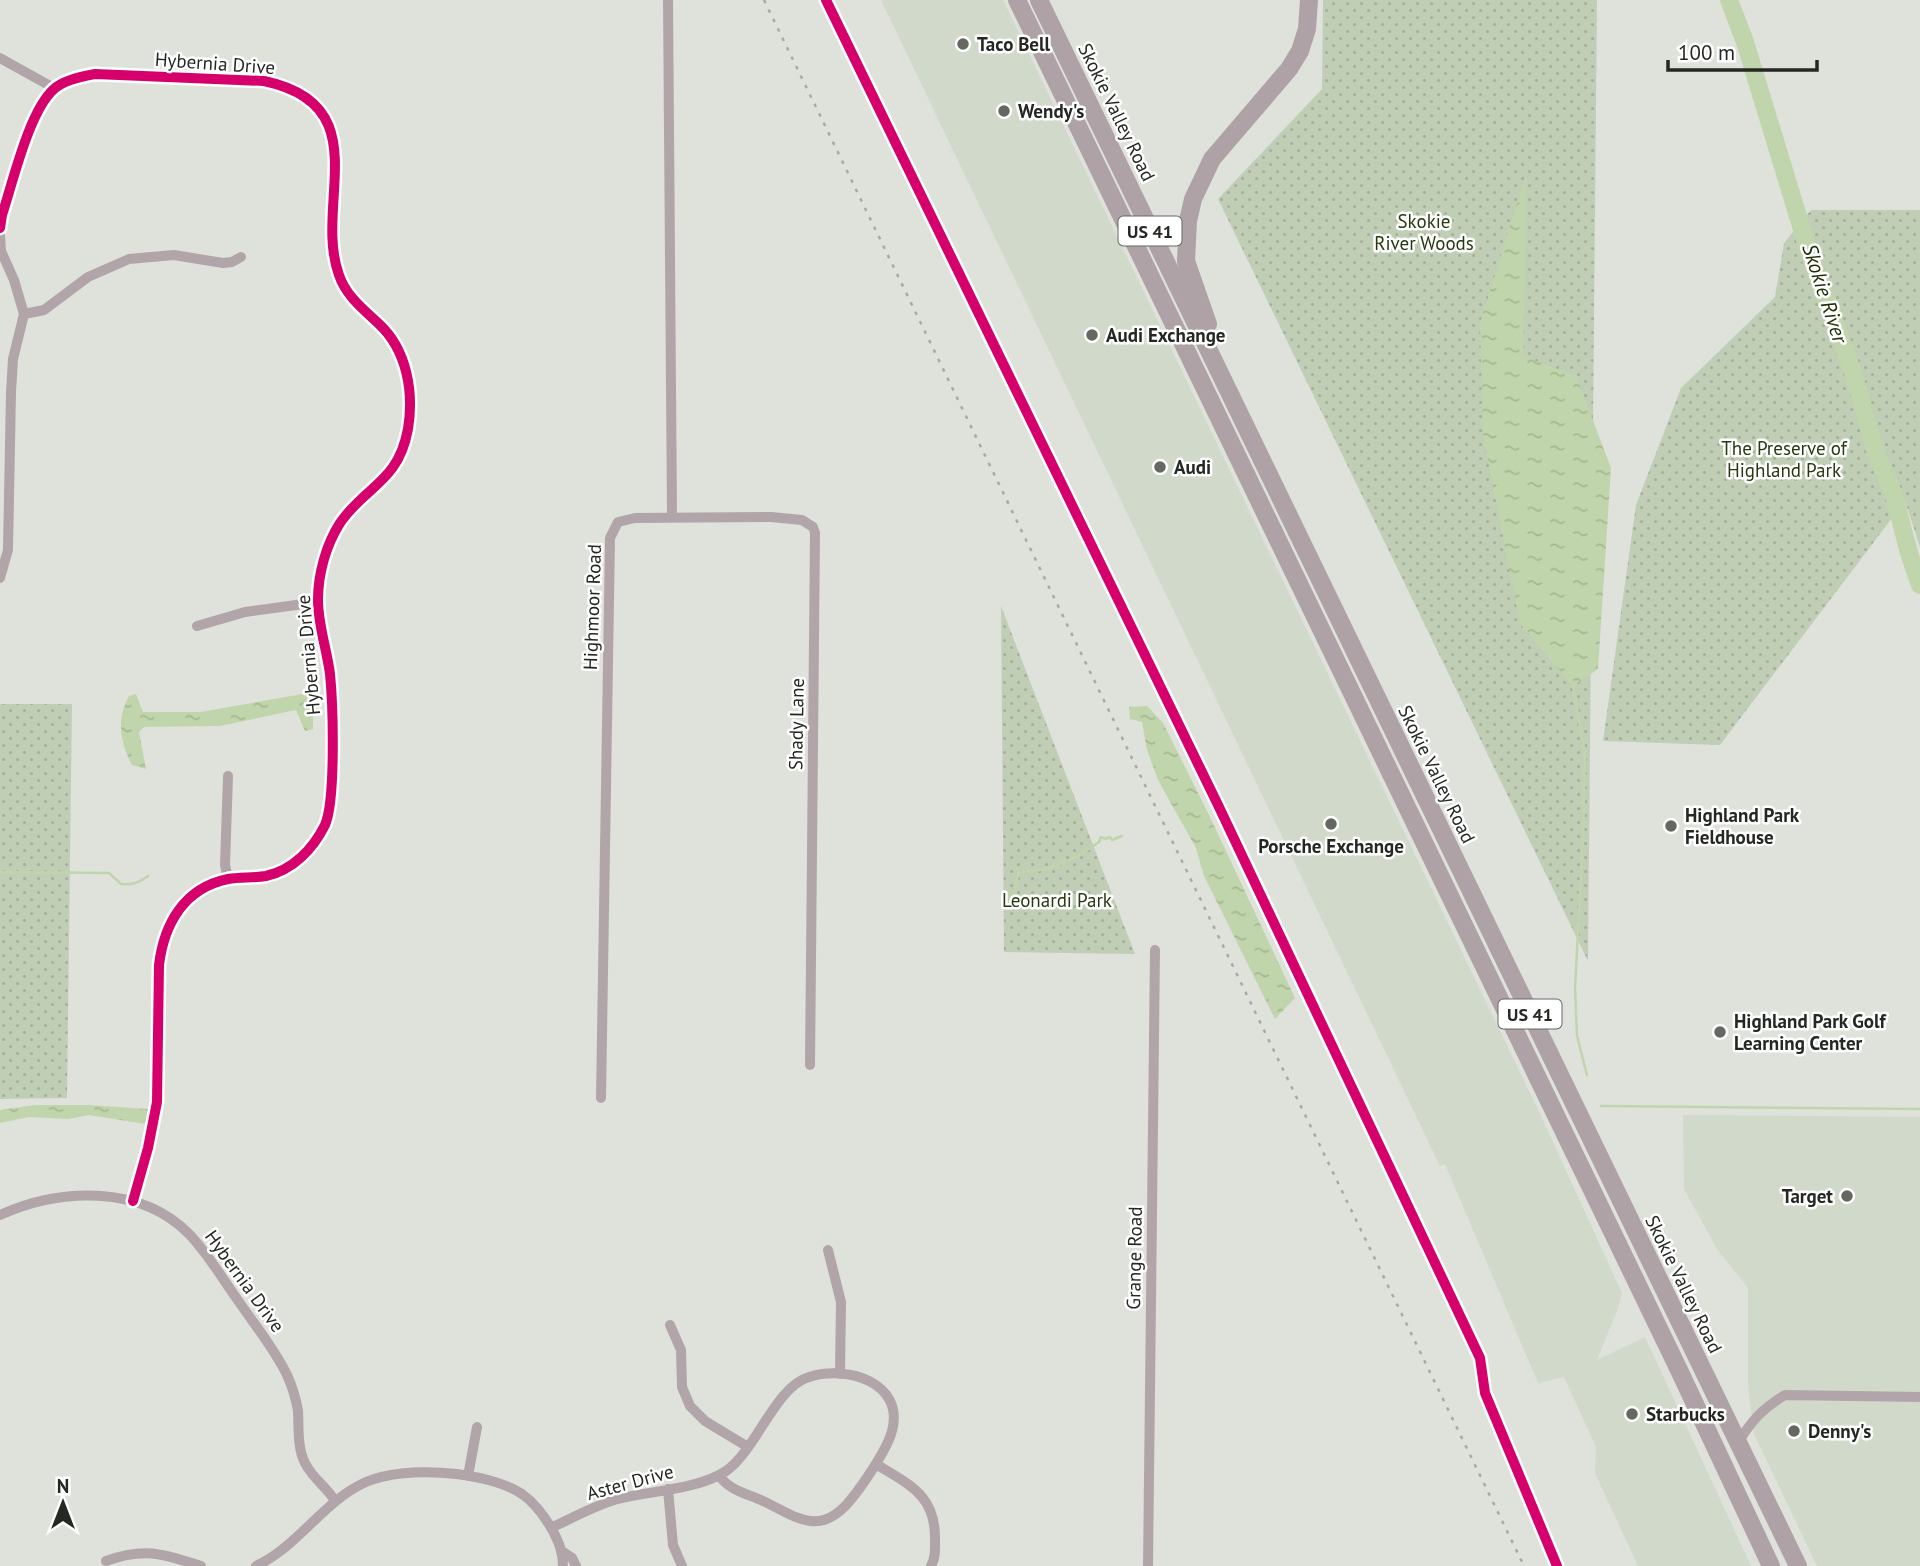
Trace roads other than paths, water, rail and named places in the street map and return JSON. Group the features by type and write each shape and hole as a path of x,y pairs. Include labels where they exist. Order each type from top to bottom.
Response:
{"highway":[{"name":"US 41","path":"1017,0 1674,1359 1771,1566"},
{"name":"Skokie Valley Road","path":"1039,0 1798,1566"},
{"path":"1262,461 1190,279 1186,261 1188,221 1193,199 1213,159 1289,69 1300,51 1307,29 1309,0"}],"street":[{"path":"668,0 672,516"},
{"path":"0,58 54,88 36,115 0,228"},
{"name":"Hybernia Drive","path":"54,88 95,74 264,81 296,91 315,105 328,125 335,151 333,232 339,275 355,302 381,325 399,349 408,385 408,425 405,443 397,462 386,478 340,523 324,557 318,602 331,695 330,802 326,821 318,838 302,857 278,872 265,876 228,879 214,884 191,898 176,915 165,935 159,965 156,1110 133,1201 178,1224 201,1247 275,1353 287,1375 297,1406 301,1455 312,1474 335,1501"},
{"path":"0,236 1,251 14,279 24,314 13,359 8,550 0,578"},
{"path":"24,314 44,310 88,276 129,259 174,255 232,262 241,257"},
{"name":"Shady Lane","path":"672,516 802,520 813,527 815,533 810,1065"},
{"name":"Highmoor Road","path":"601,1098 610,538 618,522 672,516"},
{"path":"197,626 245,612 318,602"},
{"path":"228,879 225,865 229,776"},
{"name":"Grange Road","path":"1148,1566 1155,950"},
{"path":"0,1215 21,1205 47,1198 93,1196 133,1201"},
{"path":"828,1250 841,1302 841,1374"},
{"path":"670,1325 681,1350 682,1387 690,1406 705,1421 748,1447"},
{"name":"Aster Drive","path":"551,1528 603,1504 692,1484 719,1475 738,1460 789,1388 812,1376 841,1374 869,1379 883,1391 892,1408 892,1433 876,1464 839,1513 824,1520 793,1518 729,1486 719,1475"},
{"path":"1738,1443 1751,1421 1766,1406 1785,1395 1920,1397"},
{"path":"468,1476 477,1427"},
{"path":"876,1464 927,1500 933,1515 935,1535 935,1559 931,1566"},
{"path":"256,1566 284,1548 335,1501 367,1481 415,1472 489,1479 523,1495 540,1512 564,1552 572,1558 576,1566"},
{"path":"668,1489 673,1545 682,1566"},
{"path":"106,1561 144,1552 166,1555 201,1566"},
{"path":"563,1566 564,1552"}],"water":[{"path":"1527,172 1523,356 1576,376 1611,468 1598,669 1573,686 1520,624 1483,434 1480,323"},
{"path":"308,693 313,702 313,729 305,731 296,710 220,726 144,727 139,732 146,769 132,765 125,748 121,722 129,696 136,694 143,712 201,712"},
{"path":"1147,706 1163,723 1295,998 1275,1019 1204,876 1196,848 1158,780 1147,750 1142,722 1130,719 1129,707"},
{"path":"35,1105 148,1109 146,1124 89,1115 68,1119 29,1117 0,1123 0,1110"}],"waterway":[{"name":"Skokie River","path":"1729,0 1745,42 1811,259 1854,375 1876,453 1894,495 1920,585"},
{"path":"1573,686 1585,754 1575,988 1577,1036 1587,1075"},
{"path":"1004,897 1013,895 1019,872 1062,864 1099,842 1101,837 1110,837 1112,840 1122,836"},
{"path":"0,872 109,873 121,884 135,883 148,876"},
{"path":"1601,1106 1920,1109"}],"railway":[{"path":"764,0 1524,1566"}],"place":[{"name":"Taco Bell","path":"963,44"},
{"name":"Wendy's","path":"1004,111"},
{"name":"Audi Exchange","path":"1092,335"},
{"name":"Audi","path":"1160,467"},
{"name":"Porsche Exchange","path":"1331,824"},
{"name":"Highland Park Fieldhouse","path":"1671,826"},
{"name":"Highland Park Golf Learning Center","path":"1720,1032"},
{"name":"Target","path":"1847,1196"},
{"name":"Starbucks","path":"1632,1414"},
{"name":"Denny's","path":"1794,1431"}],"park label":[{"name":"Skokie River Woods","path":"1424,232"},
{"name":"The Preserve of Highland Park","path":"1784,459"},
{"name":"Leonardi Park","path":"1057,900"}]}
